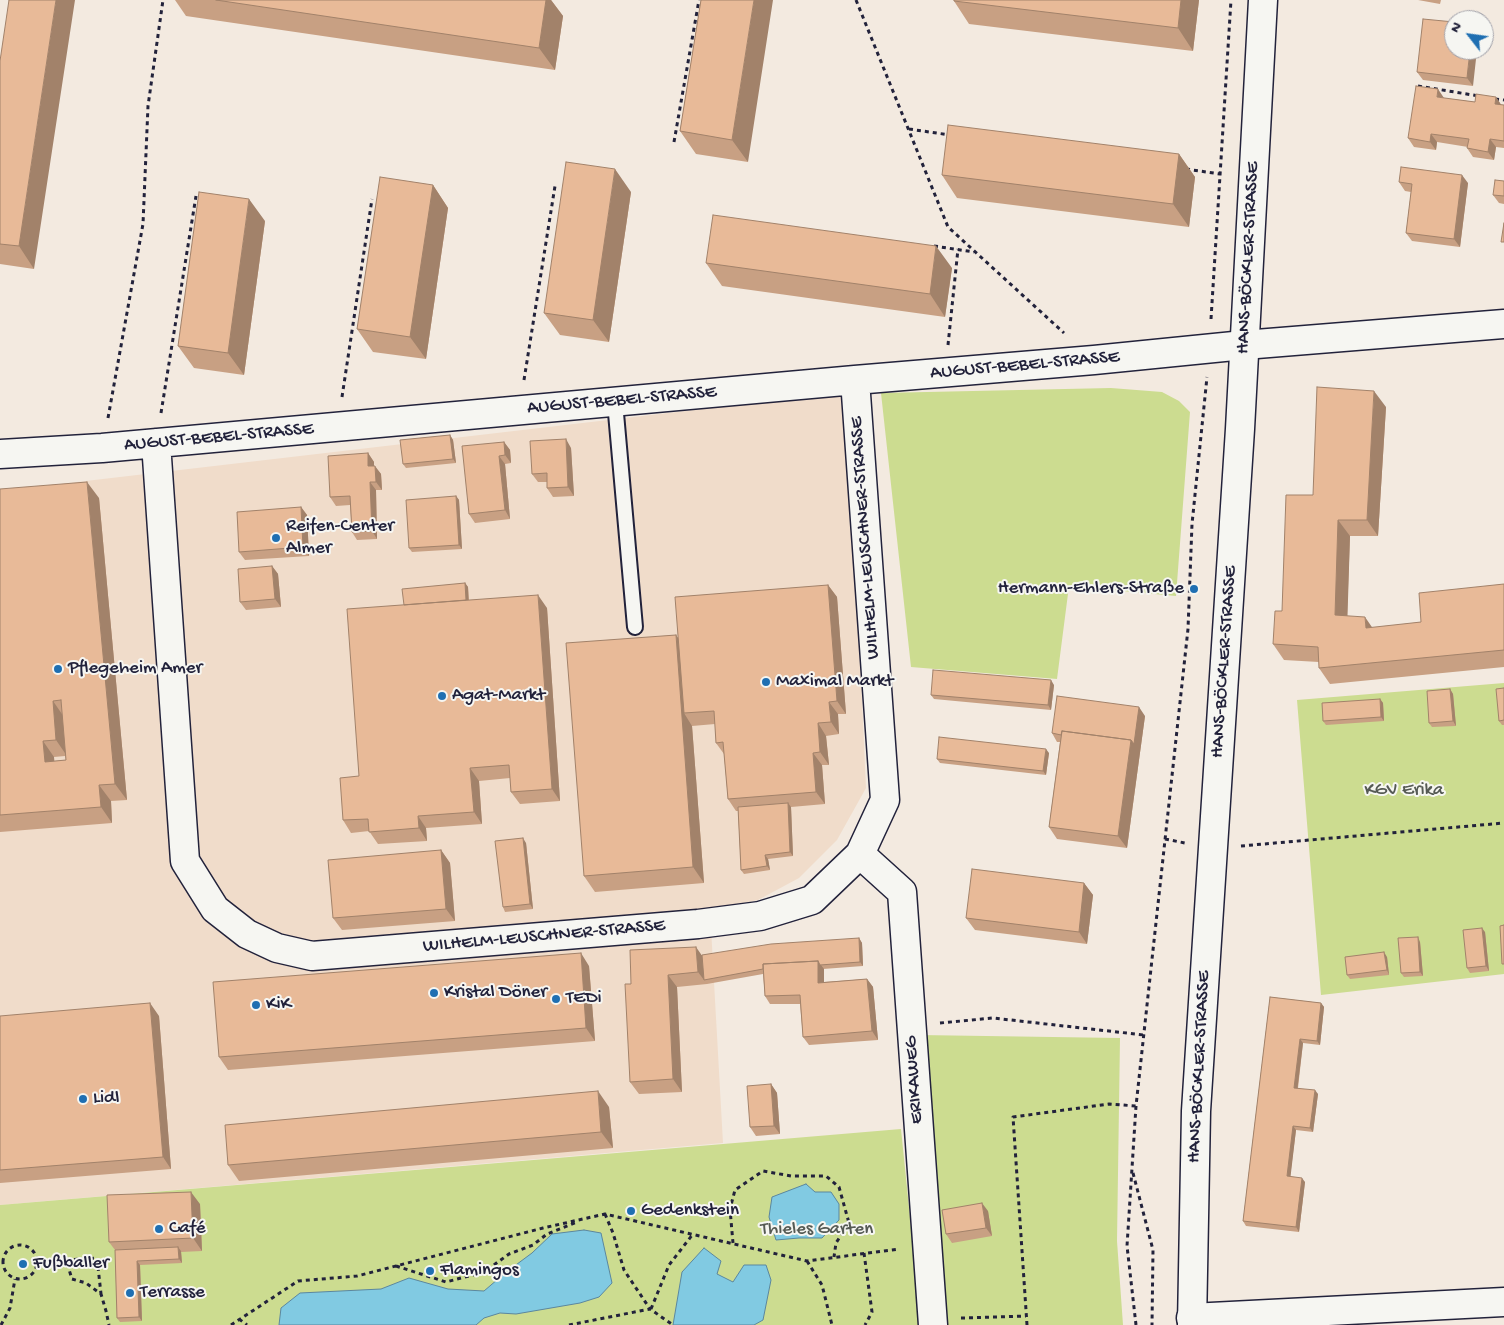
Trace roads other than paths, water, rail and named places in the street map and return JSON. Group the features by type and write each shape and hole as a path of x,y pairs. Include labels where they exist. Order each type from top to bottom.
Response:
{"street":[{"name":"HANS-BÖCKLER-STRASSE","path":"1192,1321 1196,1111 1244,345 1262,0"},
{"path":"1244,345 1504,324"},
{"name":"AUGUST-BEBEL-STRASSE","path":"0,454 102,448 1244,345"},
{"name":"WILHELM-LEUSCHNER-STRASSE","path":"156,443 185,861 215,909 247,934 277,948 312,956 698,924 760,916 812,900 860,854 884,800 856,380"},
{"name":"ERIKAWEG","path":"860,854 902,892 933,1322"},
{"path":"1192,1321 1504,1302"}],"lane":[{"path":"615,402 635,627"}],"water":[{"path":"806,1184 815,1192 831,1192 839,1204 839,1220 822,1238 776,1240 769,1217 772,1197"},
{"path":"584,1230 601,1233 612,1283 599,1297 580,1303 516,1314 500,1313 484,1318 476,1325 279,1325 281,1308 300,1293 381,1289 409,1278 448,1289 484,1291 532,1253 552,1234"},
{"path":"704,1248 721,1261 717,1274 733,1282 744,1265 766,1265 771,1280 763,1320 754,1325 673,1325 682,1272"}],"place":[{"name":"Reifen-Center Almer","path":"276,538"},
{"name":"Hermann-Ehlers-Straße","path":"1194,589"},
{"name":"Pflegeheim Amer","path":"58,669"},
{"name":"Maximal Markt","path":"766,682"},
{"name":"Agat-Markt","path":"442,696"},
{"name":"Kristal Döner","path":"434,993"},
{"name":"TEDi","path":"556,999"},
{"name":"KiK","path":"256,1005"},
{"name":"Lidl","path":"83,1099"},
{"name":"Gedenkstein","path":"631,1211"},
{"name":"Café","path":"159,1229"},
{"name":"Fußballer","path":"23,1264"},
{"name":"Flamingos","path":"430,1271"},
{"name":"Terrasse","path":"130,1293"}],"park label":[{"name":"KGV Erika","path":"1404,791"},
{"name":"Thieles Garten","path":"817,1230"}]}
